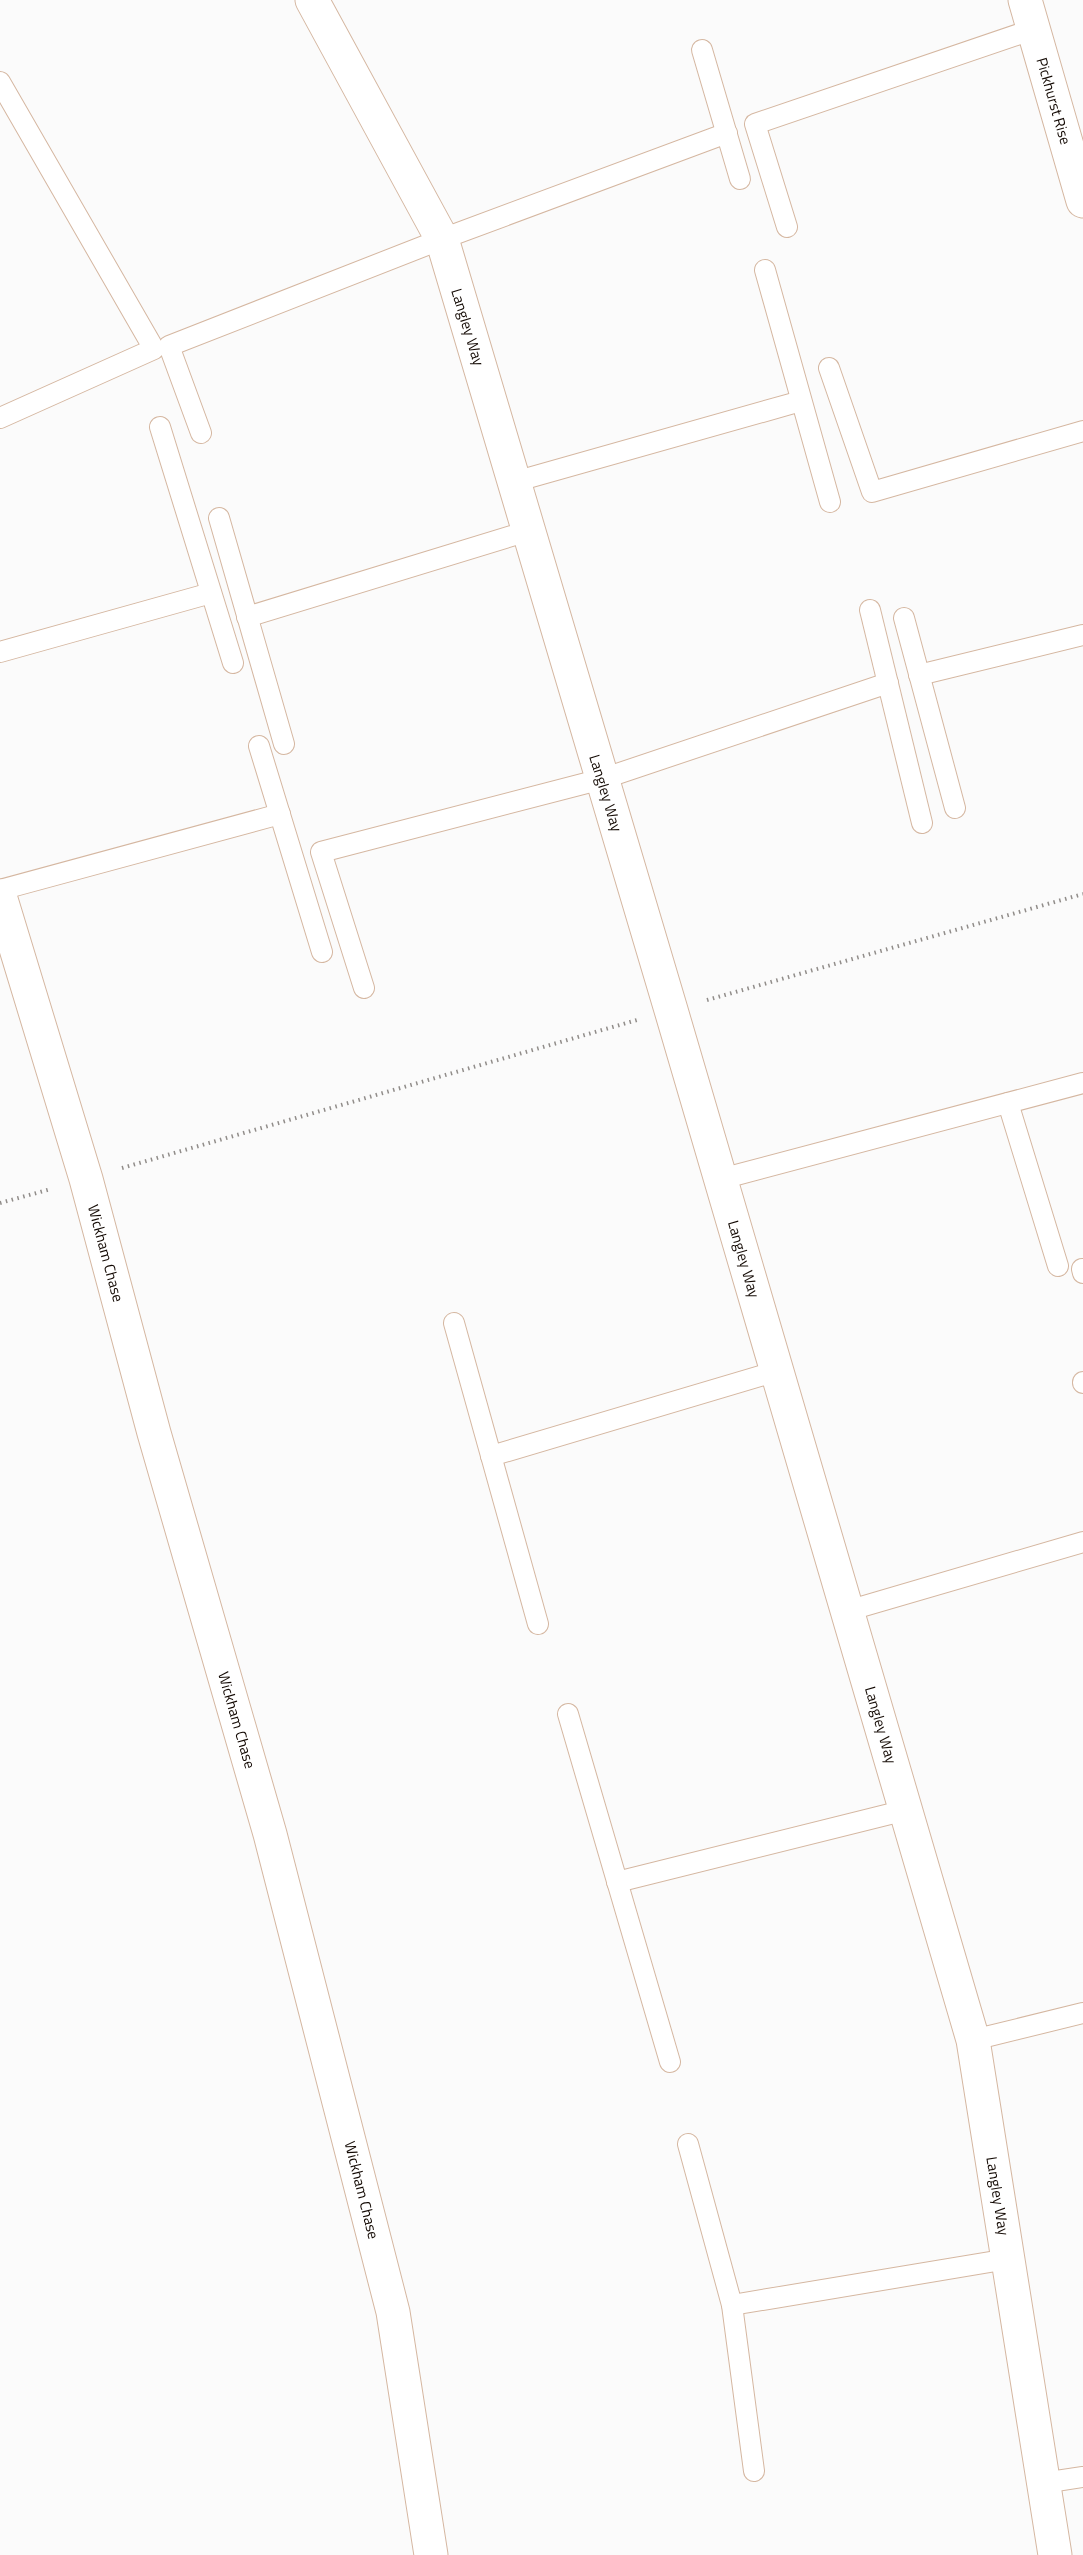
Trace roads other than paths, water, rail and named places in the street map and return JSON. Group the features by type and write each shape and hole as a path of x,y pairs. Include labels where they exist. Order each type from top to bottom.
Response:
{"street":[{"name":"Langley Way","path":"312,0 442,239 973,2040 1055,2555"},
{"name":"Pickhurst Rise","path":"1030,14 1083,201"},
{"name":"Wickham Chase","path":"0,896 6,939 86,1179 158,1444 270,1834 390,2301 431,2555"}],"lane":[{"path":"787,227 755,123 1030,14"},
{"path":"702,50 740,179"},
{"path":"0,82 154,349 0,418"},
{"path":"201,433 170,346 442,239 727,133"},
{"path":"765,270 830,502"},
{"path":"829,368 872,492 1083,431"},
{"path":"514,482 801,401"},
{"path":"160,427 233,663"},
{"path":"219,518 284,744"},
{"path":"247,617 528,531"},
{"path":"0,652 211,593"},
{"path":"870,610 922,823"},
{"path":"904,618 955,808"},
{"path":"919,675 1083,635"},
{"path":"364,988 321,852 602,779 888,683"},
{"path":"259,746 322,952"},
{"path":"0,890 280,814"},
{"path":"721,1179 1083,1083"},
{"path":"1008,1102 1058,1266"},
{"path":"454,1323 538,1623"},
{"path":"491,1456 777,1371"},
{"path":"847,1611 1083,1542"},
{"path":"568,1714 670,2062"},
{"path":"617,1882 906,1810"},
{"path":"973,2040 1083,2013"},
{"path":"688,2145 732,2305 754,2471"},
{"path":"732,2305 1008,2259"},
{"path":"1043,2483 1083,2477"}]}
